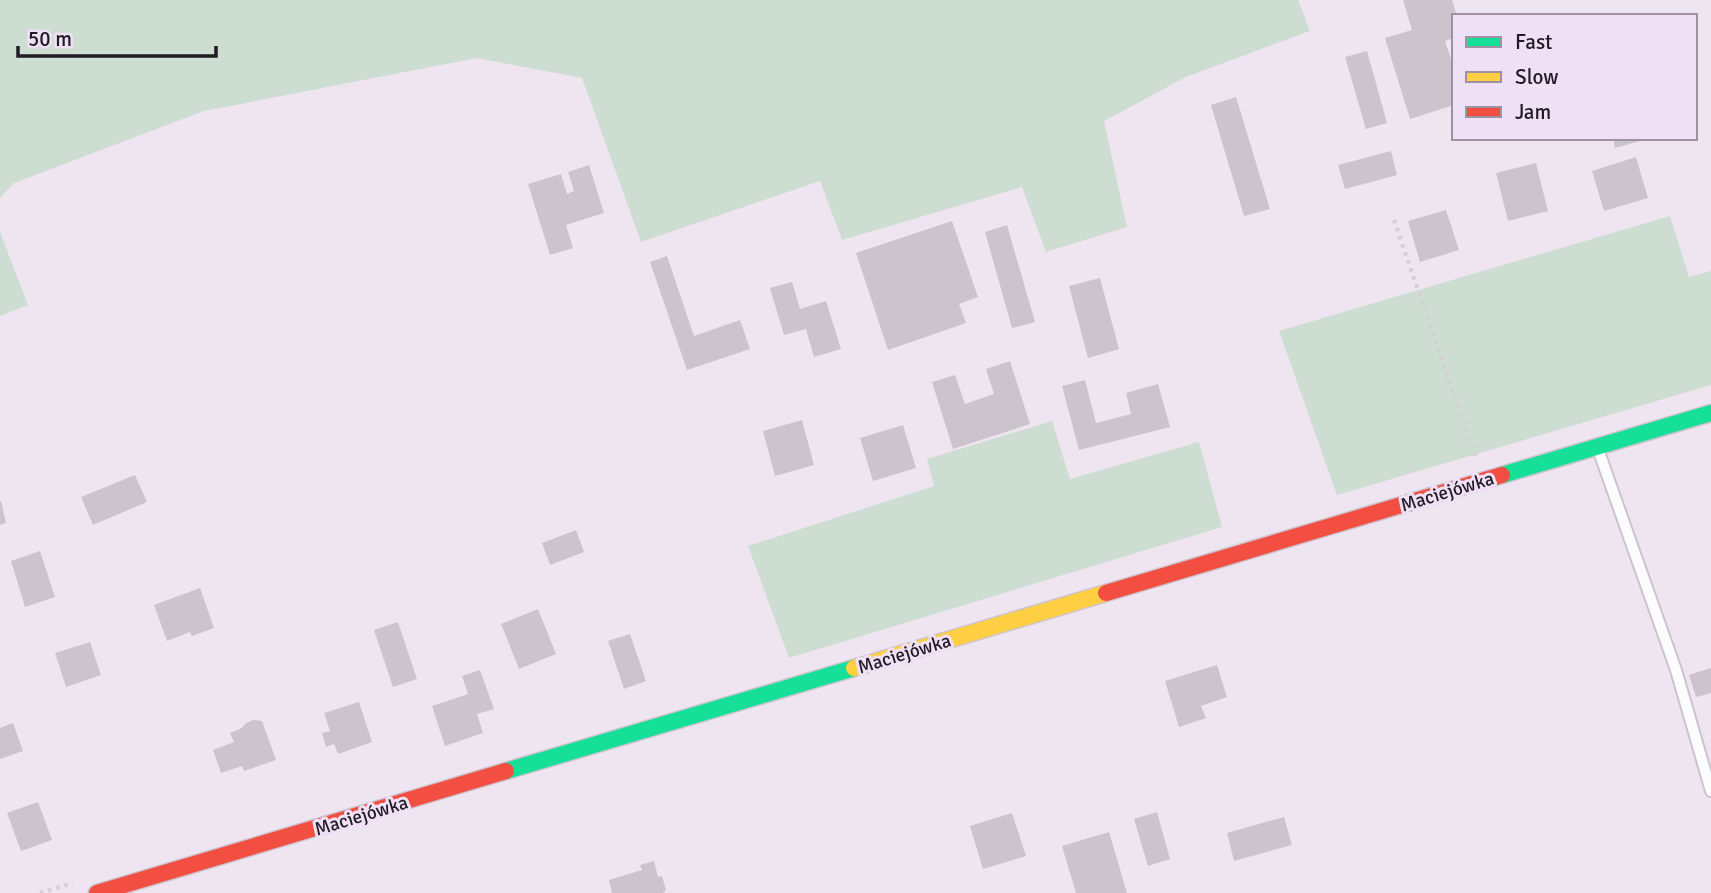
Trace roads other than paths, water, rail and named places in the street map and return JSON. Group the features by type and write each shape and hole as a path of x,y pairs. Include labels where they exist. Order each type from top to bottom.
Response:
{"street":[{"name":"Maciejówka","path":"97,893 1711,413"}],"lane":[{"path":"1597,446 1676,670 1711,791"}]}
